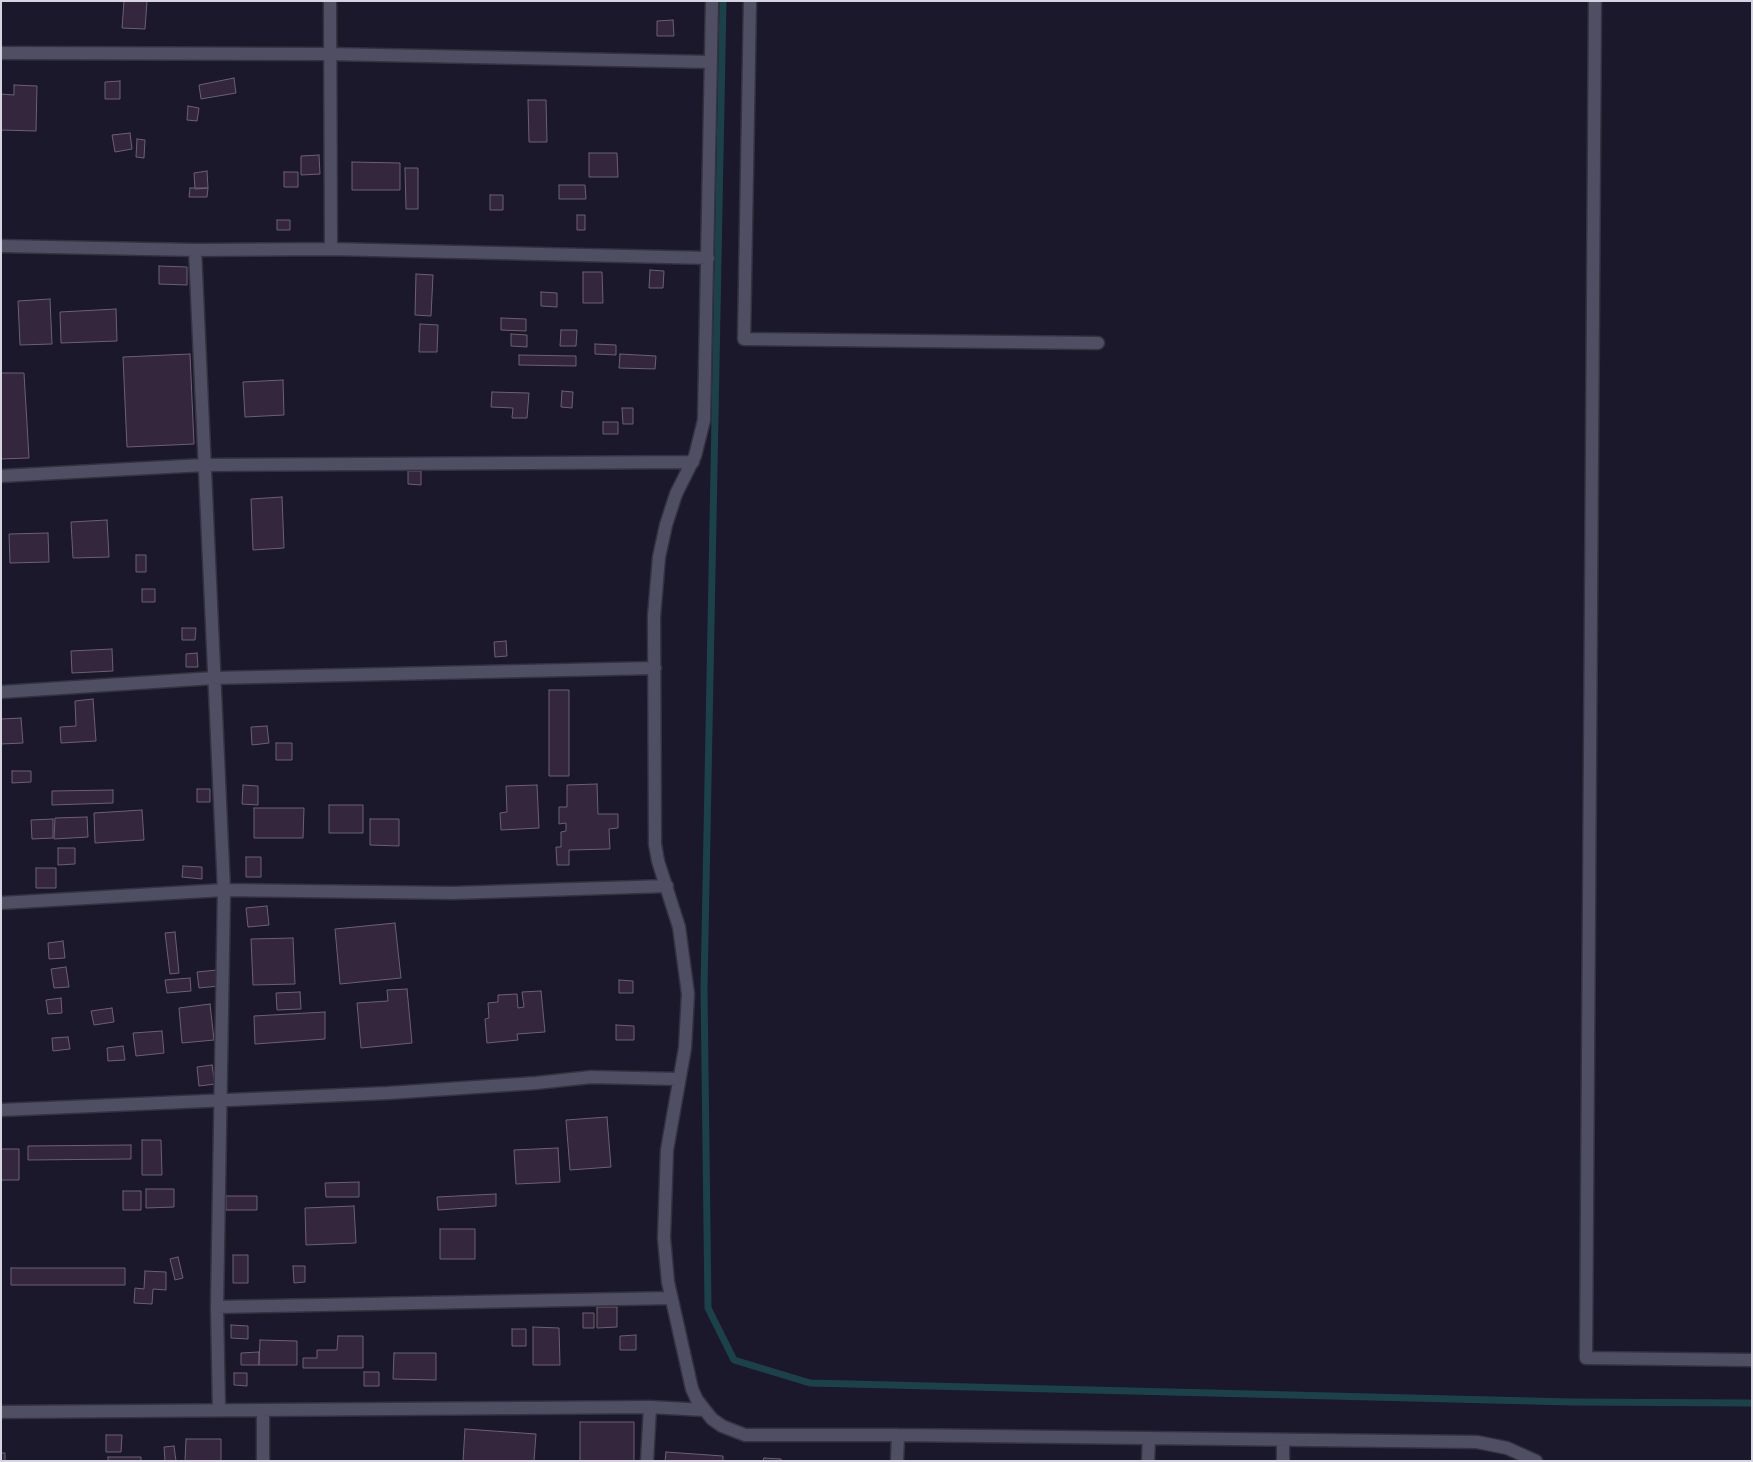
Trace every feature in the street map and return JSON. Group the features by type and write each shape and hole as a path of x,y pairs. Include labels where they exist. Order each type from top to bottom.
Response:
{"street":[{"path":"330,1 331,249"},
{"path":"712,1 705,405 701,436 693,462 676,494 659,557 654,616 655,844 658,861 679,927 688,994 685,1048 668,1141 664,1194 664,1238 671,1298 692,1388 704,1410 722,1426 745,1435 1477,1442 1507,1448 1536,1461"},
{"path":"750,1 744,339 1098,343"},
{"path":"1595,1 1586,1358 1752,1360"},
{"path":"1,53 330,54 711,62"},
{"path":"1,246 195,250 331,249 708,258"},
{"path":"195,250 224,890 222,1100 218,1157 217,1307 219,1409"},
{"path":"1,476 204,465 693,462"},
{"path":"1,692 214,678 655,668"},
{"path":"1,903 224,890 453,894 667,886"},
{"path":"1,1110 536,1084 591,1077 679,1079"},
{"path":"217,1307 671,1298"},
{"path":"1,1412 650,1407 704,1410"},
{"path":"647,1461 650,1407"},
{"path":"263,1410 263,1461"},
{"path":"897,1461 898,1435"},
{"path":"1148,1461 1149,1439"},
{"path":"1283,1440 1283,1461"}],"building":[{"path":"124,1 147,1 145,29 122,28"},
{"path":"673,20 674,36 657,36 657,21"},
{"path":"234,78 236,93 201,99 199,85"},
{"path":"120,81 120,99 105,99 105,82"},
{"path":"14,85 37,86 36,131 1,130 1,94 14,95"},
{"path":"528,100 546,100 547,142 529,142"},
{"path":"188,106 199,108 197,121 187,120"},
{"path":"130,133 132,149 115,152 112,135"},
{"path":"137,139 145,140 144,158 136,157"},
{"path":"589,153 617,153 618,177 589,177"},
{"path":"319,155 320,174 301,175 301,156"},
{"path":"352,162 400,163 400,190 352,190"},
{"path":"405,168 418,168 418,209 406,209"},
{"path":"207,171 208,188 195,189 194,173"},
{"path":"284,172 298,172 298,187 284,187"},
{"path":"559,185 585,185 586,199 559,199"},
{"path":"190,188 208,188 207,197 189,197"},
{"path":"490,195 503,195 503,210 490,210"},
{"path":"577,215 585,215 585,230 577,230"},
{"path":"277,220 290,220 290,230 277,230"},
{"path":"159,266 187,267 187,285 159,284"},
{"path":"650,270 664,271 663,288 649,288"},
{"path":"583,272 602,272 603,303 583,303"},
{"path":"416,274 433,275 431,316 415,315"},
{"path":"541,292 557,293 557,307 541,306"},
{"path":"50,299 52,344 20,345 18,301"},
{"path":"116,309 117,341 61,343 60,312"},
{"path":"501,318 526,319 526,331 501,330"},
{"path":"420,324 438,325 437,352 419,352"},
{"path":"561,330 577,330 576,346 560,346"},
{"path":"511,334 527,335 527,347 511,346"},
{"path":"595,344 616,345 616,355 595,354"},
{"path":"190,354 194,444 127,447 123,357"},
{"path":"620,354 656,356 655,369 619,368"},
{"path":"519,355 576,356 576,366 519,365"},
{"path":"1,373 24,373 29,458 1,459"},
{"path":"283,380 284,415 245,417 243,382"},
{"path":"562,391 573,392 572,408 561,407"},
{"path":"492,392 529,393 527,418 512,418 513,408 491,407"},
{"path":"622,408 633,408 633,424 623,424"},
{"path":"603,422 618,422 618,434 603,434"},
{"path":"408,471 421,471 421,485 408,484"},
{"path":"282,497 284,548 253,550 251,499"},
{"path":"107,520 109,557 73,558 71,522"},
{"path":"48,533 49,562 10,563 9,534"},
{"path":"136,555 146,555 146,572 136,572"},
{"path":"142,589 155,589 155,602 142,602"},
{"path":"182,628 196,628 195,640 182,640"},
{"path":"506,641 507,656 495,657 494,642"},
{"path":"112,649 113,671 72,673 71,651"},
{"path":"197,653 198,667 186,667 186,654"},
{"path":"549,690 569,690 569,776 549,776"},
{"path":"93,699 96,741 61,743 60,727 76,726 75,701"},
{"path":"21,718 23,743 1,744 1,719"},
{"path":"267,726 269,743 252,745 251,727"},
{"path":"276,743 292,743 292,760 276,760"},
{"path":"12,771 31,771 31,782 12,783"},
{"path":"597,784 598,814 618,814 618,828 609,829 610,849 569,850 569,865 557,865 556,847 561,847 561,832 566,831 566,823 559,824 559,807 567,807 567,785"},
{"path":"243,785 258,786 258,805 242,804"},
{"path":"537,785 539,828 501,830 500,813 507,812 506,786"},
{"path":"197,789 210,789 210,802 197,802"},
{"path":"113,790 113,803 52,805 52,791"},
{"path":"329,805 363,805 363,833 329,833"},
{"path":"254,808 304,808 303,838 254,838"},
{"path":"142,810 144,840 95,843 94,813"},
{"path":"87,817 88,837 54,839 55,818"},
{"path":"53,819 53,838 32,839 31,820"},
{"path":"370,819 399,819 399,846 370,845"},
{"path":"58,848 75,848 75,864 58,865"},
{"path":"246,857 261,857 261,877 246,877"},
{"path":"183,866 202,867 202,879 182,877"},
{"path":"36,868 56,868 56,888 36,888"},
{"path":"267,906 269,925 248,927 246,908"},
{"path":"395,923 401,978 340,984 335,929"},
{"path":"175,932 179,973 170,974 165,933"},
{"path":"293,938 295,984 253,985 251,939"},
{"path":"63,941 65,958 49,959 48,943"},
{"path":"66,967 69,987 54,988 51,969"},
{"path":"217,970 219,986 199,988 197,972"},
{"path":"190,978 191,991 167,993 165,980"},
{"path":"619,980 633,981 633,993 619,993"},
{"path":"407,989 412,1043 361,1048 357,1003 388,1001 387,990"},
{"path":"541,991 545,1032 517,1034 518,1040 487,1043 485,1019 489,1018 488,1003 498,1002 498,995 517,994 518,1008 524,1007 522,992"},
{"path":"300,992 301,1009 277,1010 276,993"},
{"path":"61,998 62,1013 48,1014 46,1000"},
{"path":"210,1004 214,1040 182,1043 179,1008"},
{"path":"112,1008 114,1022 94,1025 91,1011"},
{"path":"325,1012 325,1039 255,1044 254,1016"},
{"path":"616,1025 634,1026 634,1040 616,1040"},
{"path":"162,1031 164,1053 136,1056 133,1033"},
{"path":"68,1037 70,1049 53,1051 52,1038"},
{"path":"123,1046 125,1060 108,1061 107,1048"},
{"path":"212,1065 215,1084 199,1086 197,1067"},
{"path":"607,1117 611,1167 570,1170 566,1120"},
{"path":"142,1140 161,1140 162,1175 142,1175"},
{"path":"131,1145 131,1159 28,1160 28,1146"},
{"path":"558,1148 560,1182 516,1184 514,1150"},
{"path":"1,1149 19,1149 19,1180 1,1180"},
{"path":"359,1182 359,1197 326,1197 325,1183"},
{"path":"146,1189 174,1189 174,1207 146,1208"},
{"path":"123,1191 141,1191 141,1210 123,1210"},
{"path":"496,1194 496,1206 438,1210 437,1197"},
{"path":"226,1196 257,1196 257,1210 226,1210"},
{"path":"354,1206 356,1243 306,1245 305,1208"},
{"path":"440,1229 475,1229 475,1259 440,1259"},
{"path":"233,1255 248,1255 248,1283 233,1283"},
{"path":"178,1257 183,1278 175,1280 170,1259"},
{"path":"293,1266 305,1266 305,1282 294,1283"},
{"path":"11,1268 125,1268 125,1285 11,1285"},
{"path":"145,1271 166,1272 166,1290 153,1289 152,1304 134,1303 135,1288 144,1289"},
{"path":"597,1307 617,1307 617,1327 597,1328"},
{"path":"583,1313 594,1313 594,1328 583,1328"},
{"path":"231,1325 248,1326 248,1339 231,1338"},
{"path":"533,1327 559,1328 560,1365 533,1365"},
{"path":"512,1329 526,1329 526,1346 512,1346"},
{"path":"636,1335 636,1350 620,1350 620,1336"},
{"path":"338,1336 363,1336 363,1368 303,1368 303,1358 317,1358 317,1350 337,1350"},
{"path":"260,1340 297,1341 297,1365 259,1365"},
{"path":"259,1352 259,1365 241,1365 241,1353"},
{"path":"394,1353 436,1353 436,1380 393,1379"},
{"path":"364,1372 379,1372 379,1386 364,1386"},
{"path":"234,1373 247,1373 247,1386 234,1385"},
{"path":"580,1422 634,1422 634,1461 580,1461"},
{"path":"465,1429 536,1434 534,1461 463,1461"},
{"path":"106,1435 122,1435 121,1452 106,1452"},
{"path":"186,1439 221,1439 221,1461 185,1461"},
{"path":"174,1446 176,1461 165,1461 164,1447"},
{"path":"666,1452 723,1456 723,1461 665,1461"},
{"path":"1,1453 5,1453 5,1461 1,1461"},
{"path":"108,1457 141,1457 141,1461 108,1461"},
{"path":"764,1458 781,1459 781,1461 763,1461"}],"waterway":[{"path":"723,1 704,988 708,1308 734,1360 810,1383 1572,1402 1752,1403"}]}
